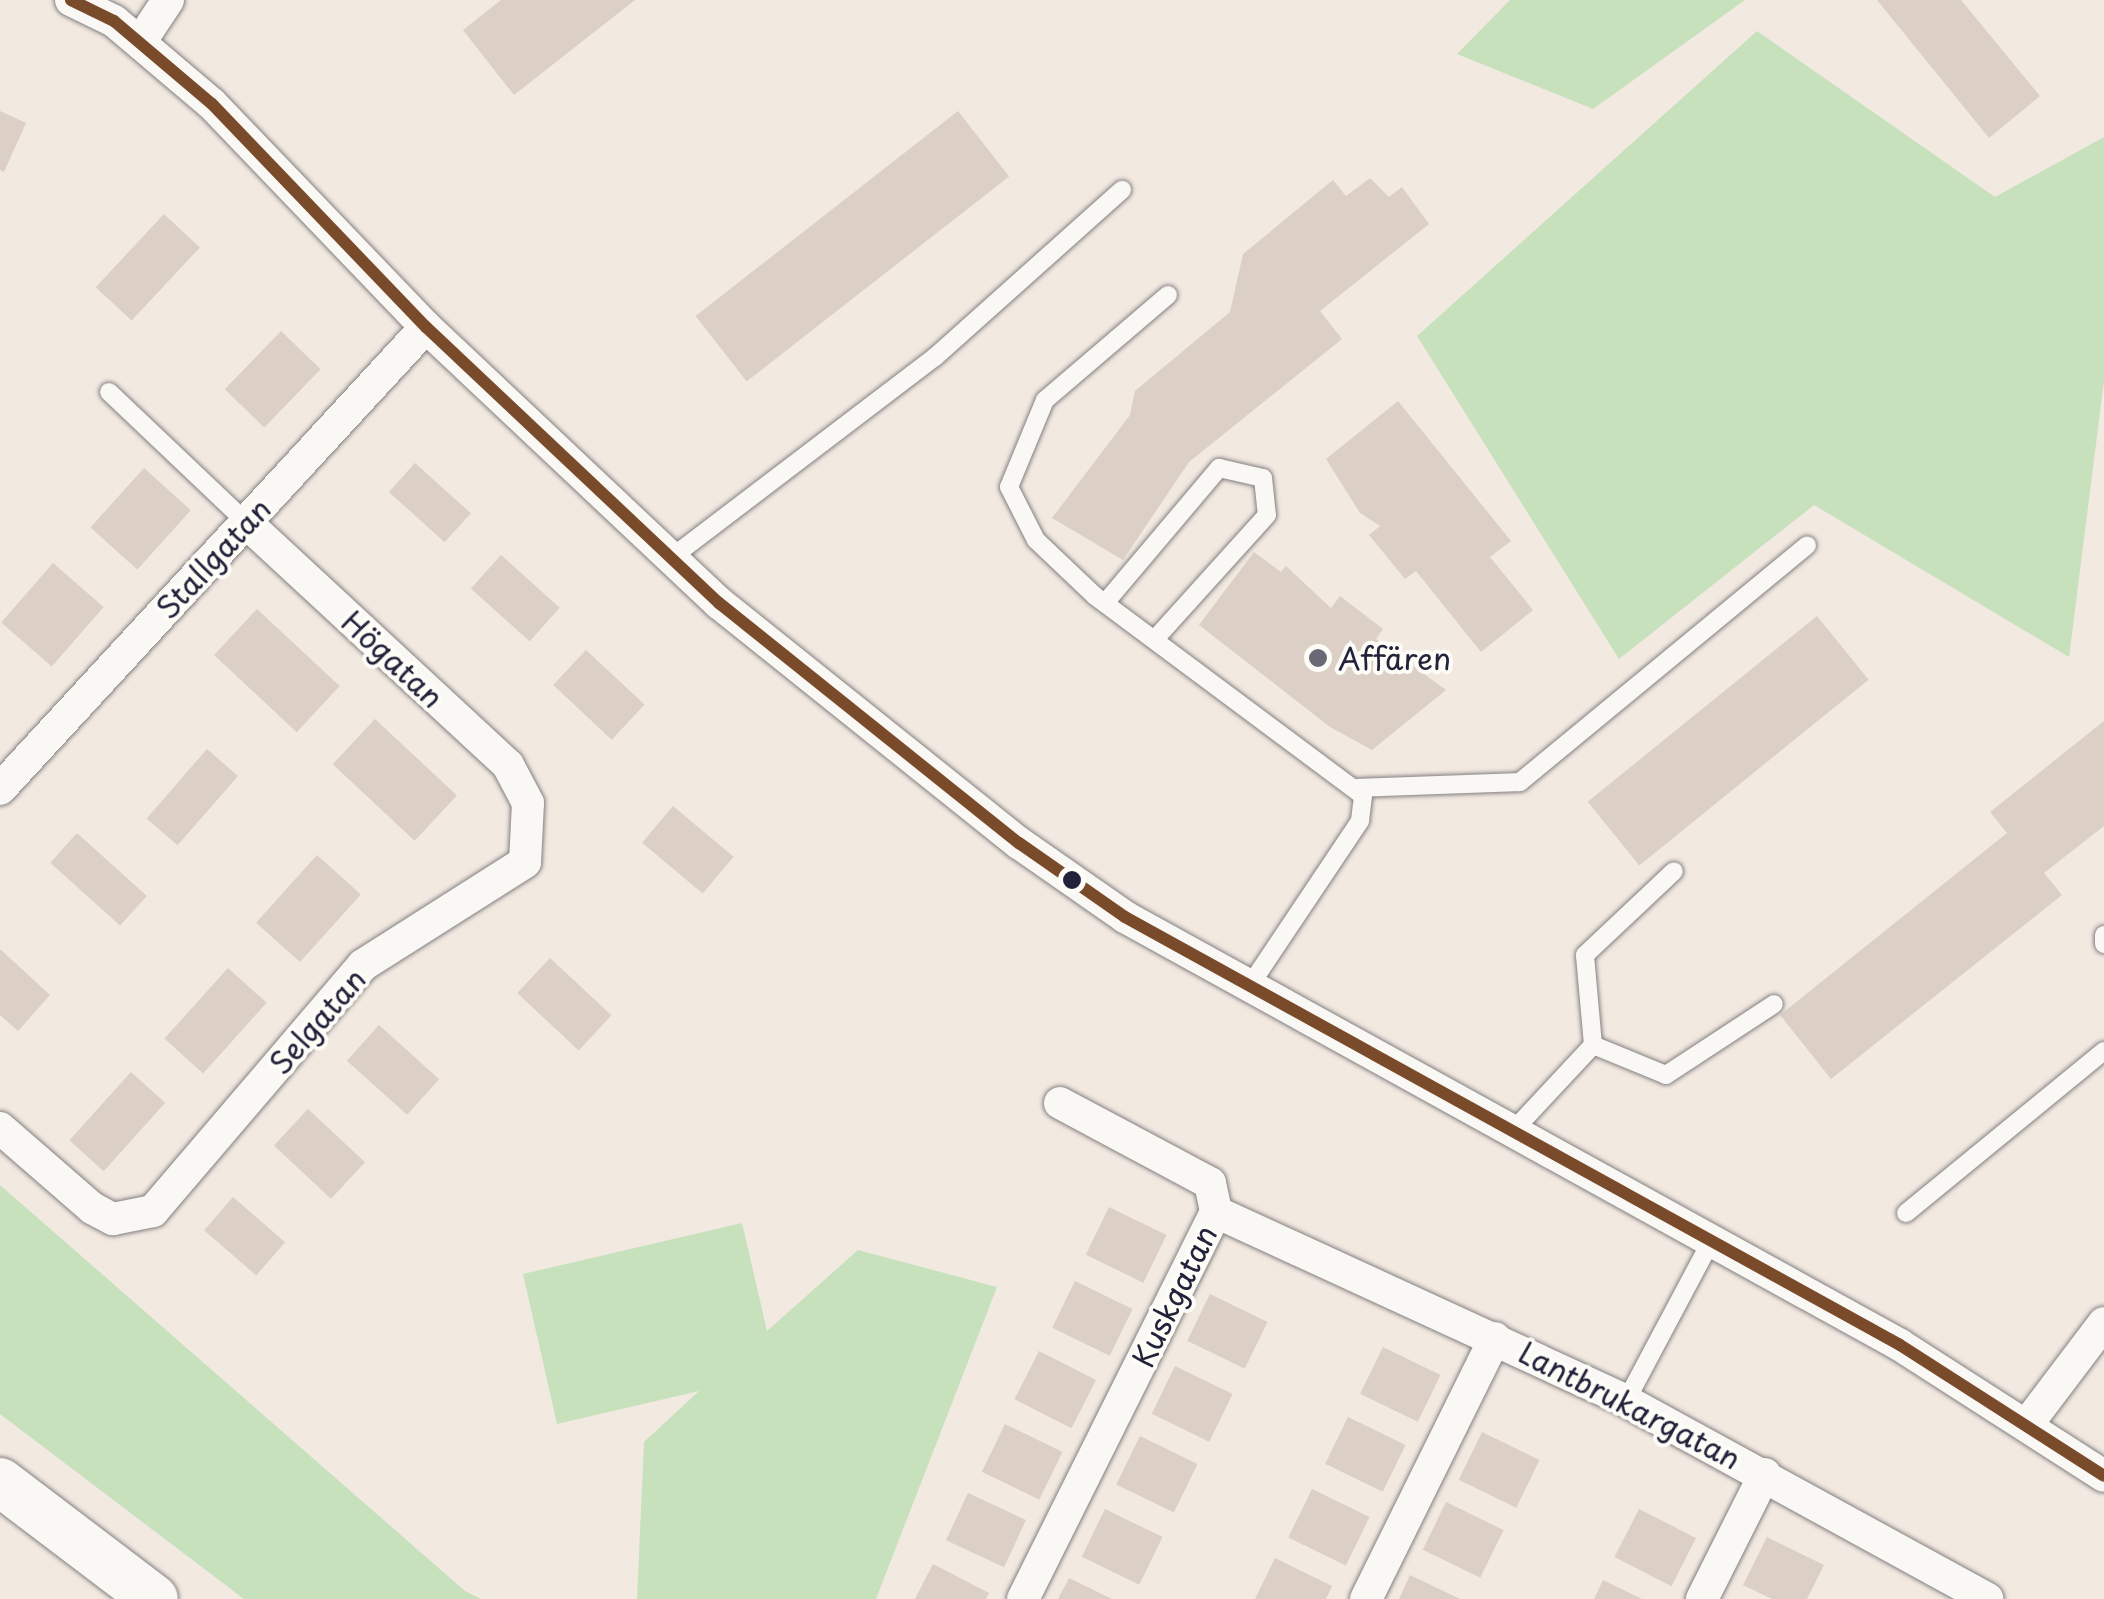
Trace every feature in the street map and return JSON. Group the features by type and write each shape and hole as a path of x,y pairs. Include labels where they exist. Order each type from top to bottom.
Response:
{"main road":[{"path":"0,1482 154,1599"}],"street":[{"path":"71,0 141,40 426,327 671,558 1019,842 1248,988 2029,1422 2104,1476"},
{"path":"141,40 168,0"},
{"name":"Stallgatan","path":"0,789 426,327"},
{"name":"Högatan","path":"247,522 508,766 528,803"},
{"name":"Selgatan","path":"0,1128 86,1202 113,1219 153,1210 363,965 525,862 528,803"},
{"path":"1060,1103 1210,1183 1216,1212"},
{"name":"Kuskgatan","path":"1023,1599 1216,1212 1495,1338"},
{"path":"2029,1422 2104,1323"},
{"path":"1366,1599 1495,1338"},
{"name":"Lantbrukargatan","path":"1495,1338 1765,1474 1986,1599"},
{"path":"1702,1599 1765,1474"}],"lane":[{"path":"671,558 935,358 1122,190"},
{"path":"1168,295 1045,400 1014,460 1018,512 1106,603 1357,788 1520,782 1808,545"},
{"path":"109,392 247,522"},
{"path":"1106,603 1220,468 1263,478 1266,516 1155,639"},
{"path":"1248,988 1360,820 1357,788"},
{"path":"1512,1133 1593,1045 1586,955 1674,871"},
{"path":"2104,935 2104,944"},
{"path":"1593,1045 1666,1075 1774,1004"},
{"path":"1906,1212 2104,1051"},
{"path":"1626,1401 1710,1243"}],"green space":[{"path":"1510,0 1745,0 1593,109 1457,54"},
{"path":"1757,31 1995,197 2104,137 2104,381 2069,657 1814,505 1619,659 1417,336"},
{"path":"0,1185 465,1591 481,1599 244,1599 0,1414"},
{"path":"742,1223 767,1331 858,1250 997,1287 876,1599 637,1599 644,1442 699,1391 557,1424 523,1274"}],"building":[{"path":"501,0 635,0 514,95 463,30"},
{"path":"1877,0 1961,0 2040,96 1989,138"},
{"path":"0,111 26,123 4,172 0,170"},
{"path":"958,111 1009,176 747,381 696,316"},
{"path":"1370,178 1389,197 1402,187 1429,224 1320,311 1342,339 1189,462 1123,560 1052,518 1130,415 1135,391 1230,312 1243,254 1333,180 1346,196"},
{"path":"164,214 200,247 132,321 96,287"},
{"path":"281,331 321,369 264,427 225,389"},
{"path":"1398,401 1511,541 1490,557 1533,610 1481,652 1416,571 1405,579 1369,535 1380,526 1360,513 1326,459"},
{"path":"415,463 471,513 445,542 389,492"},
{"path":"144,468 191,510 137,570 90,527"},
{"name":"Affären","path":"1254,552 1281,572 1286,566 1331,608 1340,596 1383,629 1376,639 1446,690 1372,750 1330,727 1199,625"},
{"path":"501,555 560,608 530,641 471,588"},
{"path":"53,563 104,607 52,667 1,623"},
{"path":"257,609 340,686 297,732 214,655"},
{"path":"1817,616 1869,680 1639,865 1588,802"},
{"path":"586,650 645,705 612,740 553,685"},
{"path":"375,719 457,795 415,841 333,764"},
{"path":"2104,721 2104,826 2044,873 2062,895 1831,1079 1780,1015 2007,833 1990,812"},
{"path":"207,749 238,776 178,845 147,818"},
{"path":"673,806 734,857 703,894 642,843"},
{"path":"77,833 147,896 120,926 50,863"},
{"path":"317,855 361,894 300,962 256,923"},
{"path":"0,949 50,995 18,1031 0,1015"},
{"path":"550,958 611,1015 579,1050 517,993"},
{"path":"228,968 267,1003 203,1073 164,1039"},
{"path":"379,1025 439,1079 407,1115 347,1061"},
{"path":"131,1072 165,1103 104,1171 69,1140"},
{"path":"308,1109 365,1162 331,1199 274,1146"},
{"path":"233,1197 285,1242 256,1275 204,1230"},
{"path":"1109,1207 1167,1235 1143,1283 1086,1255"},
{"path":"1075,1281 1133,1309 1110,1356 1052,1328"},
{"path":"1210,1294 1268,1322 1245,1369 1187,1341"},
{"path":"1383,1347 1441,1375 1418,1422 1360,1394"},
{"path":"1039,1351 1096,1380 1072,1428 1014,1399"},
{"path":"1175,1366 1233,1394 1209,1442 1152,1414"},
{"path":"1348,1417 1406,1445 1383,1492 1325,1464"},
{"path":"1005,1424 1063,1452 1039,1500 982,1472"},
{"path":"1482,1432 1540,1460 1516,1508 1459,1480"},
{"path":"1140,1436 1198,1464 1174,1513 1116,1485"},
{"path":"1312,1489 1370,1517 1346,1566 1288,1538"},
{"path":"968,1493 1026,1520 1004,1567 946,1540"},
{"path":"1446,1502 1504,1530 1480,1578 1423,1550"},
{"path":"1105,1509 1163,1537 1139,1585 1082,1557"},
{"path":"1639,1509 1696,1538 1672,1586 1614,1557"},
{"path":"1767,1537 1824,1565 1807,1599 1772,1599 1743,1585"},
{"path":"1275,1558 1332,1586 1326,1599 1255,1599"},
{"path":"933,1564 989,1593 986,1599 915,1599"},
{"path":"1410,1575 1460,1599 1399,1599"},
{"path":"1069,1578 1112,1599 1058,1599"},
{"path":"1603,1580 1642,1599 1594,1599"}],"transit line":[{"path":"71,0 114,21 212,104 426,327 719,603 1019,843 1125,917 1900,1345 2104,1476"}],"place":[{"name":"Affären","path":"1318,658"}]}
